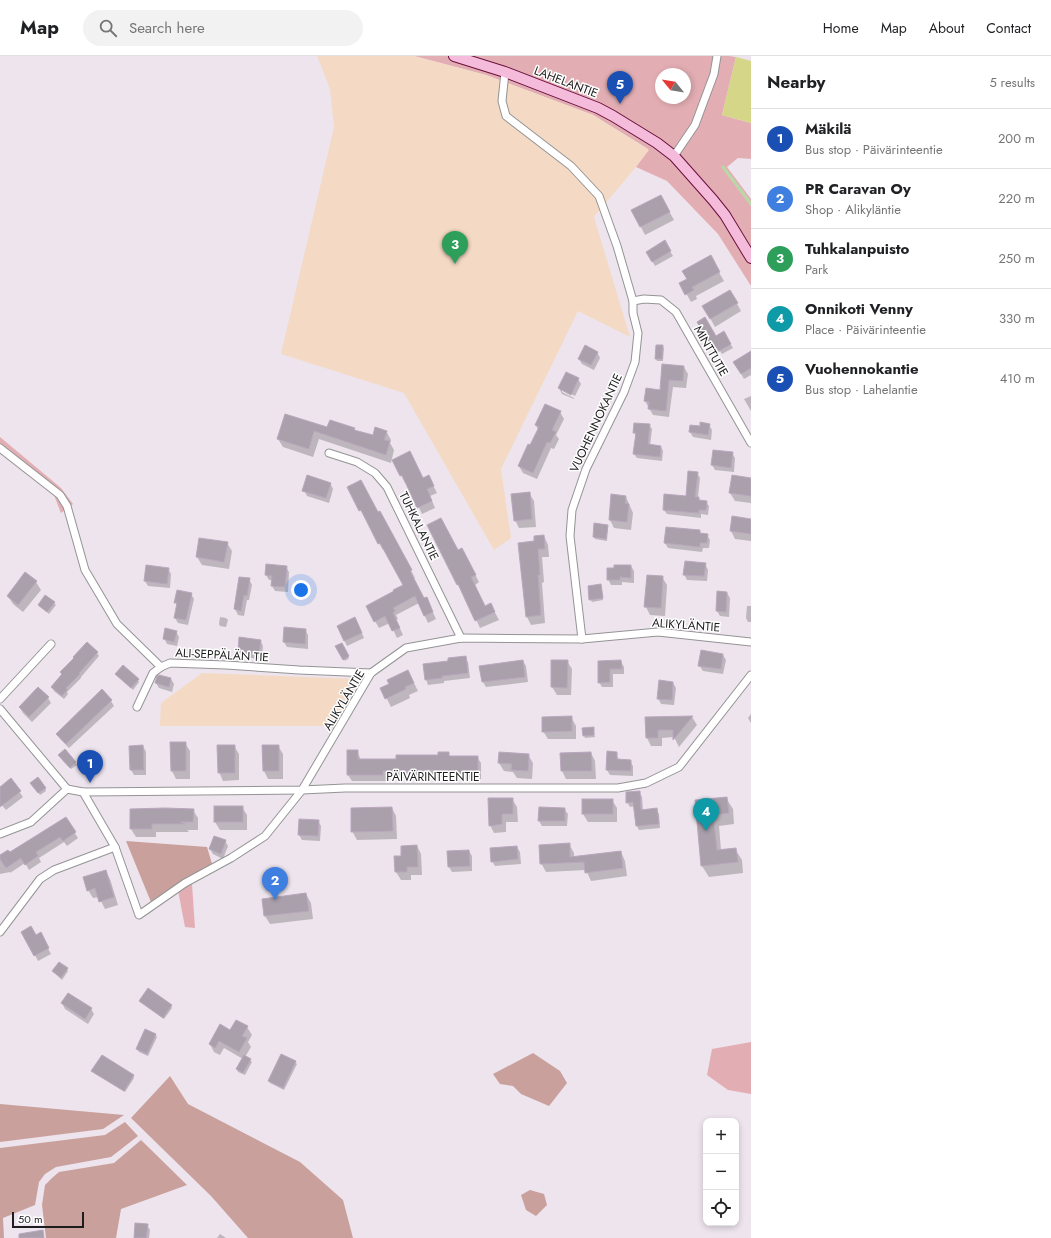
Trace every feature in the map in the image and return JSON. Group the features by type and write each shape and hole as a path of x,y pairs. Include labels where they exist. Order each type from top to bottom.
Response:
{"main road":[{"name":"LAHELANTIE","path":"454,56 505,72 598,108 657,143 674,156 725,215 751,258"}],"street":[{"path":"674,156 695,125 714,74 717,56"},
{"name":"VUOHENNOKANTIE","path":"505,72 502,102 506,116 571,166 599,196 617,246 633,301 633,313 638,333 635,362 624,392 586,469 572,510 570,536 582,638"},
{"name":"MINTTUTIE","path":"633,301 644,299 661,300 676,312 751,443"},
{"name":"ALI-SEPPÄLÄN TIE","path":"0,448 60,495 67,506 85,570 117,624 162,666 170,663 220,664 299,670 371,673"},
{"name":"TUHKALANTIE","path":"328,453 357,462 375,473 387,487 461,638"},
{"name":"ALIKYLÄNTIE","path":"115,847 139,914 185,883 231,858 265,836 302,790 371,673 406,648 461,638 582,638 658,632 751,642"},
{"path":"0,699 51,644"},
{"path":"137,707 153,673 162,666"},
{"name":"PÄIVÄRINTEENTIE","path":"67,789 83,792 302,790 345,788 618,788 646,783 679,767 751,675"},
{"path":"0,709 67,789 31,822 0,834"},
{"path":"0,932 40,879 54,870 115,847 83,792"}],"shaded area":[{"path":"317,56 414,56 486,75 593,115 649,150 594,217 630,337 578,311 501,469 511,538 494,550 404,393 281,354 334,127 330,89"},
{"path":"414,56 736,57 722,115 751,123 751,159 738,158 727,167 751,199 751,286 718,234 667,181 636,167 648,149 593,115 486,75"},
{"path":"736,57 751,61 751,123 722,115"},
{"path":"0,437 61,488 73,504 61,513 54,495 0,452"},
{"path":"202,673 359,679 332,726 160,726 161,703"},
{"path":"126,841 207,847 213,867 177,885 151,902"},
{"path":"198,876 192,884 195,928 185,927 177,885"},
{"path":"751,1042 751,1094 728,1090 707,1075 712,1049"},
{"path":"533,1053 560,1071 567,1083 549,1106 521,1094 513,1086 500,1084 493,1074"},
{"path":"170,1076 188,1104 300,1162 343,1200 353,1238 248,1238 211,1196 131,1118"},
{"path":"0,1104 124,1115 103,1129 0,1142"},
{"path":"125,1122 138,1136 111,1157 56,1167 45,1174 39,1182 35,1205 3,1218 4,1238 0,1238 0,1148 105,1135"},
{"path":"141,1140 187,1185 121,1209 116,1238 46,1238 42,1205 45,1185 59,1172 114,1163"},
{"path":"530,1190 544,1194 547,1205 536,1216 526,1210 521,1195"}],"building":[{"path":"661,195 670,212 640,227 631,210"},
{"path":"665,240 671,251 652,262 646,252"},
{"path":"711,255 720,272 692,287 694,290 685,295 679,283 687,279 682,271"},
{"path":"730,290 738,303 710,319 702,306"},
{"path":"705,317 716,336 724,331 731,344 719,351 717,348 713,350 697,322"},
{"path":"585,345 598,352 591,365 578,359"},
{"path":"656,345 663,345 662,359 655,359"},
{"path":"751,351 751,368 741,374 733,362"},
{"path":"662,364 684,366 683,381 669,380 666,411 648,409 649,402 644,401 646,388 660,390"},
{"path":"566,372 579,378 571,395 558,388"},
{"path":"545,404 561,411 552,430 556,432 550,443 547,442 533,473 518,466 528,444 530,445 539,427 535,425"},
{"path":"285,414 327,427 330,420 355,428 354,430 373,435 375,427 387,431 384,440 390,441 386,455 314,431 309,449 277,439"},
{"path":"700,422 710,424 708,435 689,432 690,425 700,426"},
{"path":"634,423 650,424 648,444 661,446 660,457 633,454 636,433 633,433"},
{"path":"713,450 733,452 731,468 711,465"},
{"path":"410,451 423,478 429,475 434,486 427,489 432,501 417,508 402,475 400,476 392,460"},
{"path":"688,471 698,472 695,497 699,497 699,500 707,501 706,510 699,510 699,513 663,510 664,494 686,496"},
{"path":"307,475 331,483 326,498 302,491"},
{"path":"732,475 751,478 751,496 729,493"},
{"path":"361,480 378,512 380,511 412,570 410,571 424,598 427,597 433,612 424,616 415,596 393,608 395,611 393,613 400,628 392,631 385,616 374,622 366,606 403,585 380,543 378,544 361,510 359,511 347,487"},
{"path":"530,492 532,519 514,521 511,494"},
{"path":"611,494 626,496 625,503 629,504 627,522 609,520"},
{"path":"732,516 751,519 751,534 730,531"},
{"path":"441,518 458,550 462,548 476,575 471,577 485,606 491,603 495,612 475,621 458,584 457,585 427,525"},
{"path":"594,523 608,525 606,539 593,537"},
{"path":"666,527 700,530 700,533 708,534 707,543 700,543 700,547 664,543"},
{"path":"544,535 545,549 538,549 541,615 526,617 518,543 534,541 534,536"},
{"path":"199,538 228,542 224,562 196,557"},
{"path":"685,561 706,563 704,576 683,575"},
{"path":"266,564 287,566 285,587 271,586 272,576 265,575"},
{"path":"146,565 169,568 167,584 144,581"},
{"path":"614,565 631,565 631,578 620,577 620,580 607,580 607,568 614,568"},
{"path":"25,572 37,581 18,605 7,596"},
{"path":"647,575 663,576 661,608 644,607"},
{"path":"239,577 250,578 247,596 244,595 241,611 234,609"},
{"path":"601,584 603,598 589,600 588,586"},
{"path":"177,590 192,593 186,620 174,618 177,603 174,603"},
{"path":"717,591 727,592 726,612 716,611"},
{"path":"45,595 55,602 47,612 38,605"},
{"path":"355,617 362,633 344,641 337,626"},
{"path":"284,627 306,629 305,644 283,642"},
{"path":"165,628 177,631 174,642 163,639"},
{"path":"239,637 261,640 259,654 238,652"},
{"path":"87,642 98,652 66,688 67,690 62,696 51,687 62,674 60,672"},
{"path":"342,643 349,656 343,660 335,646"},
{"path":"701,650 723,654 721,669 698,666"},
{"path":"466,656 468,673 442,676 442,678 425,680 423,664 448,661 448,658"},
{"path":"523,660 525,677 482,682 479,666"},
{"path":"551,660 568,660 567,688 551,687"},
{"path":"621,660 622,669 610,669 610,682 598,683 598,661"},
{"path":"123,665 139,679 131,688 115,674"},
{"path":"408,670 414,683 405,687 406,689 385,699 380,688 389,684 387,680"},
{"path":"159,675 171,678 169,687 155,683 157,676"},
{"path":"659,680 673,682 672,700 657,699"},
{"path":"38,687 49,697 29,717 19,707"},
{"path":"102,689 112,700 66,744 56,734"},
{"path":"572,716 572,731 542,732 542,717"},
{"path":"693,716 673,740 673,730 658,730 658,738 646,738 645,717"},
{"path":"594,727 594,735 583,736 582,728"},
{"path":"170,742 186,742 186,771 171,771"},
{"path":"143,745 144,770 130,770 129,746"},
{"path":"217,745 235,745 235,773 218,773"},
{"path":"262,745 279,745 279,771 263,771"},
{"path":"65,749 76,762 70,768 58,755"},
{"path":"347,750 358,750 358,759 396,759 396,755 438,755 438,752 449,752 449,756 478,756 478,773 457,773 432,770 383,771 383,775 347,775"},
{"path":"607,751 617,752 617,759 631,760 631,771 606,770"},
{"path":"499,752 529,754 528,771 511,770 512,764 498,763"},
{"path":"591,752 592,771 561,771 560,753"},
{"path":"38,777 46,788 38,793 30,783"},
{"path":"11,778 21,791 0,807 0,787"},
{"path":"640,791 641,810 657,808 659,824 636,826 633,802 626,803 626,792"},
{"path":"727,797 729,813 713,815 717,850 736,848 738,862 701,866 695,800"},
{"path":"488,798 513,798 513,814 502,814 502,824 489,826"},
{"path":"582,799 613,799 613,814 582,814"},
{"path":"214,806 243,806 243,822 214,822"},
{"path":"392,807 393,831 351,832 351,808"},
{"path":"539,807 565,808 565,821 538,821"},
{"path":"130,809 194,809 193,822 180,822 185,824 152,824 152,829 130,829"},
{"path":"66,817 76,832 63,841 60,837 36,852 38,856 25,865 21,858 6,868 0,859 0,855 8,850 10,852"},
{"path":"299,819 319,820 318,836 298,835"},
{"path":"214,836 226,840 221,854 209,849"},
{"path":"570,843 570,857 621,851 623,868 585,873 584,862 540,864 539,845"},
{"path":"417,845 418,867 407,867 407,872 395,872 394,856 401,856 401,846"},
{"path":"517,846 518,859 491,862 490,848"},
{"path":"469,850 470,866 448,867 447,851"},
{"path":"106,870 114,897 99,902 95,888 87,891 83,877"},
{"path":"306,893 309,911 264,916 262,899"},
{"path":"31,926 36,935 41,932 49,948 34,956 21,932"},
{"path":"59,962 68,968 61,978 52,971"},
{"path":"148,988 172,1005 163,1018 139,1001"},
{"path":"68,993 92,1008 85,1019 61,1003"},
{"path":"236,1020 248,1026 242,1036 247,1038 239,1052 219,1041 215,1048 209,1044 220,1024 230,1030"},
{"path":"145,1029 156,1034 147,1054 136,1049"},
{"path":"281,1054 296,1061 283,1088 268,1081"},
{"path":"102,1055 134,1075 124,1091 91,1071"},
{"path":"244,1055 251,1059 243,1073 236,1069"},
{"path":"135,1223 148,1224 146,1238 134,1238"},
{"path":"43,1230 44,1238 19,1238 19,1234"}],"waterway":[{"path":"723,167 751,204"}],"place":[{"name":"Vuohennokantie","path":"620,104"},
{"name":"Tuhkalanpuisto","path":"455,264"},
{"name":"Mäkilä","path":"90,783"},
{"name":"Onnikoti Venny","path":"706,831"},
{"name":"PR Caravan Oy","path":"275,900"}]}
